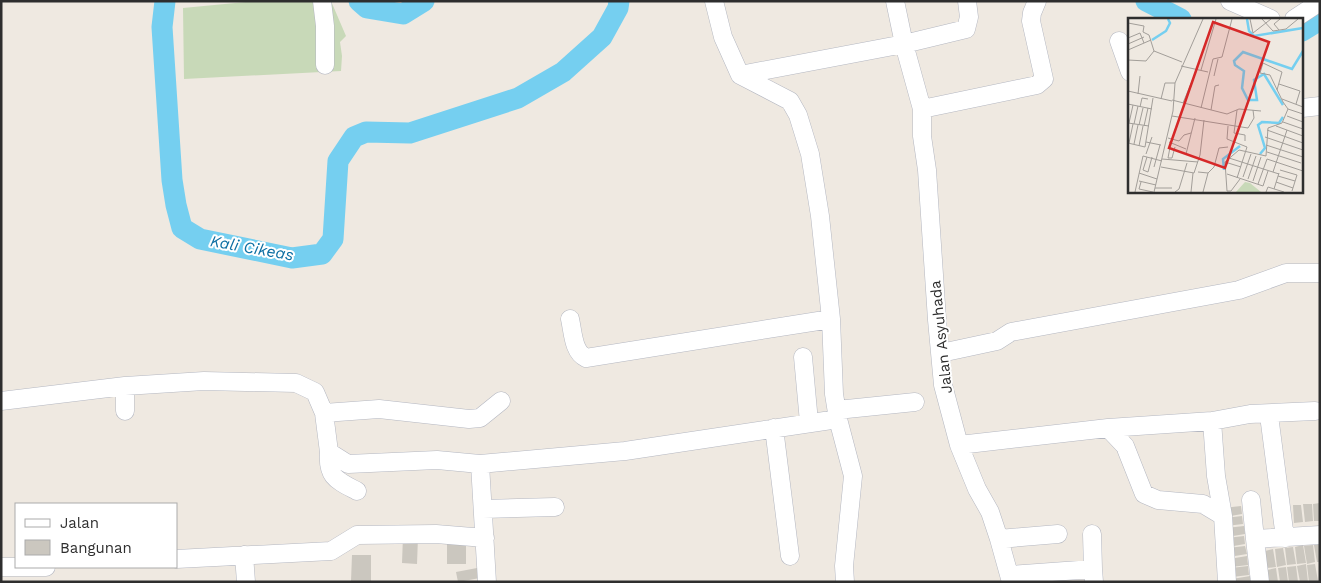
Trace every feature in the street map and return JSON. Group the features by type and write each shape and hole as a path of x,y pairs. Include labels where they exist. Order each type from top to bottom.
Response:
{"street":[{"path":"322,1 325,26 325,65"},
{"path":"714,1 723,37 740,75 790,101 798,115 810,154 820,216 832,320 837,414 853,476 844,566 846,582"},
{"name":"Jalan Asyuhada","path":"895,1 904,44 922,109 922,136 927,170 943,385 958,445 977,489 990,512 1010,578"},
{"path":"740,75 904,44 966,29 969,17 967,1"},
{"path":"922,109 1037,85 1042,82 1044,79 1031,21 1037,1"},
{"path":"1230,1 1267,12"},
{"path":"1298,18 1319,2"},
{"path":"1118,42 1128,67"},
{"path":"1304,108 1320,106"},
{"path":"941,353 997,341 1011,332 1239,290 1286,273 1320,273"},
{"path":"570,319 577,351 586,358 832,320"},
{"path":"803,357 809,422"},
{"path":"1,401 125,386 204,381 296,383 314,392 324,413 329,452 328,464 331,474 340,482 357,491"},
{"path":"125,386 126,411"},
{"path":"324,413 379,409 469,419 480,418 501,402"},
{"path":"329,452 348,464 437,460 480,464 625,451 774,428 809,422 837,414 915,402"},
{"path":"958,445 1108,428 1212,421 1250,414 1315,410"},
{"path":"1212,421 1216,476 1223,516 1227,582"},
{"path":"1270,423 1285,538"},
{"path":"774,428 790,556"},
{"path":"1108,428 1125,446 1144,494 1158,500 1203,504 1223,516"},
{"path":"480,464 487,582"},
{"path":"1251,500 1260,582"},
{"path":"483,509 555,507"},
{"path":"178,559 331,551 357,535 436,534 484,538"},
{"path":"999,539 1058,534"},
{"path":"1010,578 1094,576 1092,534"},
{"path":"1255,539 1320,535"},
{"path":"244,555 246,582"},
{"path":"1,568 15,568"}],"green space":[{"path":"257,1 331,1 346,36 340,42 342,56 341,71 184,79 183,8"}],"building":[{"path":"1320,503 1320,521 1314,521 1313,504"},
{"path":"1303,504 1312,504 1313,521 1305,522"},
{"path":"1293,505 1301,505 1303,522 1294,523"},
{"path":"1241,506 1242,514 1225,517 1223,508"},
{"path":"1242,516 1243,524 1226,526 1225,518"},
{"path":"1244,526 1245,534 1227,537 1226,528"},
{"path":"403,536 418,537 417,564 402,563"},
{"path":"1244,536 1245,544 1228,547 1227,538"},
{"path":"447,542 466,542 466,564 447,564"},
{"path":"1320,544 1320,562 1317,562 1314,545"},
{"path":"1303,545 1306,563 1297,564 1295,547"},
{"path":"1313,545 1315,562 1307,564 1304,546"},
{"path":"1245,546 1247,554 1229,557 1228,548"},
{"path":"1293,547 1296,564 1287,565 1285,548"},
{"path":"1283,548 1286,565 1277,567 1275,549"},
{"path":"1273,549 1276,567 1267,568 1265,551"},
{"path":"352,555 371,555 371,582 351,581"},
{"path":"1247,556 1248,565 1231,567 1229,559"},
{"path":"1306,564 1308,582 1300,582 1297,566"},
{"path":"1315,564 1318,581 1309,582 1307,565"},
{"path":"1248,566 1249,575 1232,577 1231,568"},
{"path":"1296,566 1298,582 1289,582 1287,567"},
{"path":"1286,567 1288,582 1280,582 1278,568"},
{"path":"477,568 480,578 458,582 456,572"},
{"path":"1276,568 1278,582 1269,582 1267,570"},
{"path":"1250,576 1250,582 1233,582 1232,579"}],"waterway":[{"name":"Kali Cikeas","path":"165,1 162,27 172,180 182,228 200,239 292,258 322,254 333,239 338,161 354,137 366,132 410,133 518,98 563,72 602,37 618,8 619,1"},
{"name":"Kali Cikeas","path":"359,1 367,8 403,14 424,1"},
{"name":"Kali Cikeas","path":"1146,1 1179,18"},
{"name":"Kali Cikeas","path":"1304,30 1320,20"}]}
